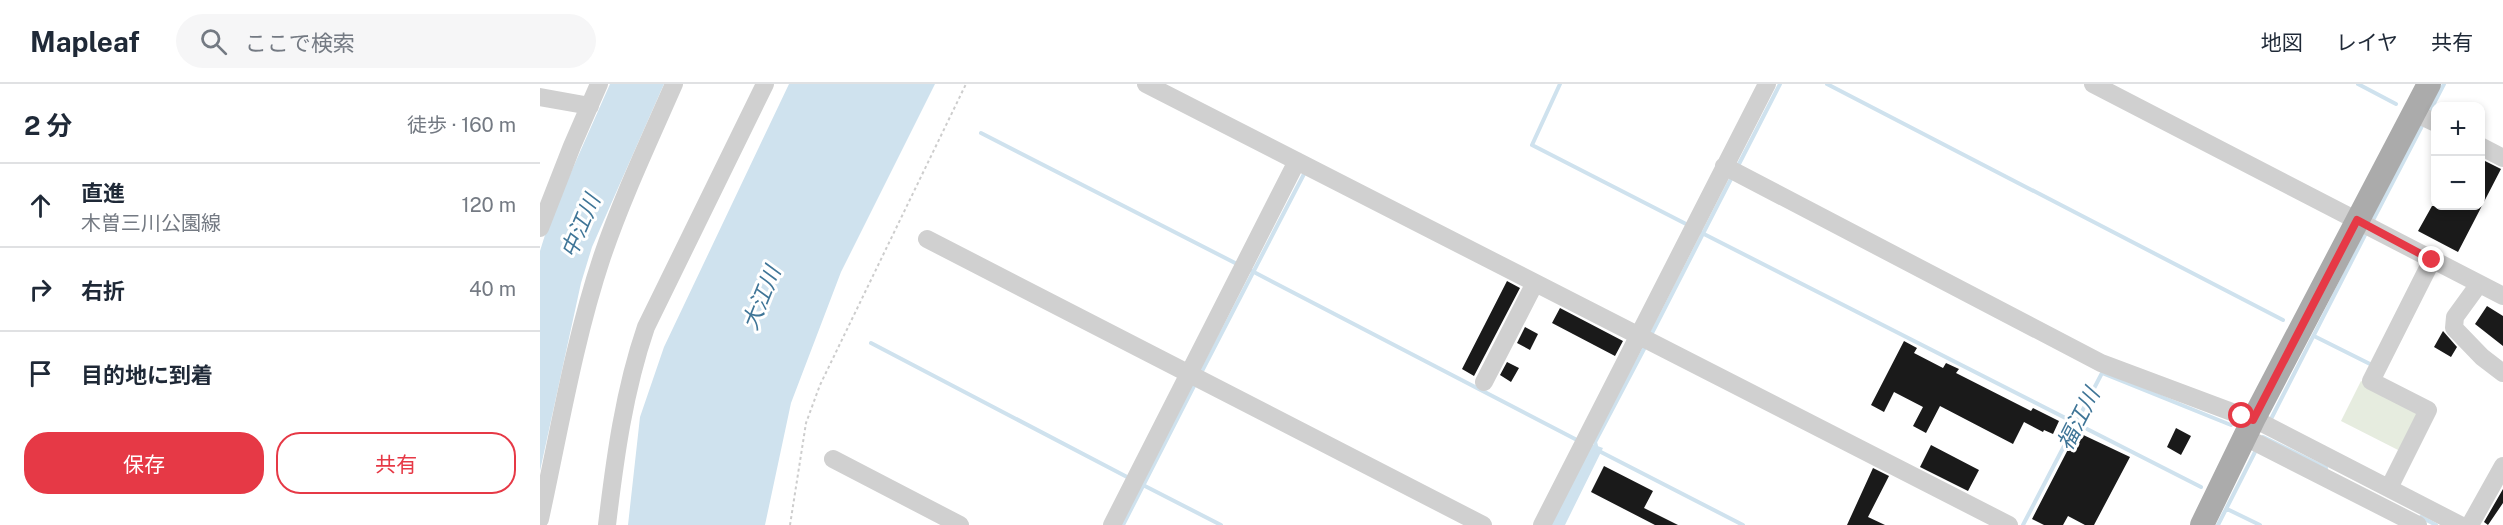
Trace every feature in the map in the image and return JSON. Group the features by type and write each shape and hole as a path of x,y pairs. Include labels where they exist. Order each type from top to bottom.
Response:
{"main road":[{"path":"2202,525 2357,220 2425,118 2429,84"}],"street":[{"path":"540,228 549,201 599,84"},
{"path":"540,519 581,332 596,275 621,204 674,84"},
{"path":"606,525 614,465 633,365 646,327 765,84"},
{"path":"1146,84 2008,525"},
{"path":"1542,525 1767,84"},
{"path":"2093,84 2503,296"},
{"path":"540,97 590,106"},
{"path":"2485,148 2503,158"},
{"path":"1112,525 1297,161"},
{"path":"1724,166 2101,363 2389,488 2460,525"},
{"path":"927,239 1483,525"},
{"path":"2389,488 2428,410 2371,381 2432,260"},
{"path":"1484,382 1535,283"},
{"path":"2479,284 2455,316 2454,328 2482,357 2503,373"},
{"path":"2249,429 2418,525"},
{"path":"832,459 960,525"},
{"path":"2470,525 2503,466"}],"path":[{"path":"790,525 806,423 820,385 966,84"}],"shaded area":[{"path":"2361,381 2421,413 2402,452 2341,421"}],"water":[{"name":"中江川","path":"610,84 664,84 592,247 581,283 540,471 540,251 549,222"},
{"name":"大江川","path":"789,84 935,84 841,272 791,403 765,525 628,525 640,417 664,347"},
{"path":"1592,444 1603,448 1565,525 1551,525"}],"building":[{"path":"2485,161 2501,169 2485,200"},
{"path":"2431,208 2431,210 2480,210 2458,252 2418,231"},
{"path":"1507,281 1520,288 1474,376 1462,369"},
{"path":"2487,306 2503,316 2503,346 2475,324"},
{"path":"1560,308 1623,341 1615,356 1552,323"},
{"path":"1525,327 1538,334 1530,350 1517,343"},
{"path":"2443,331 2457,347 2451,357 2434,347"},
{"path":"1904,341 1917,348 1914,353 1943,368 1946,363 1959,369 1956,373 2031,411 2033,408 2059,421 2053,434 2044,430 2043,432 2024,422 2013,444 1940,406 1926,433 1913,426 1923,407 1894,392 1884,412 1871,405"},
{"path":"1507,362 1519,368 1511,382 1500,375"},
{"path":"2176,428 2191,436 2181,455 2167,447"},
{"path":"2077,432 2130,457 2094,525 2085,525 2068,516 2063,525 2044,525 2032,519"},
{"path":"1931,445 1979,470 1968,491 1920,467"},
{"path":"1604,466 1653,491 1644,508 1678,525 1655,525 1591,492"},
{"path":"1873,468 1889,476 1868,517 1885,525 1847,525"},
{"path":"2503,489 2503,503 2488,525 2484,522"}],"waterway":[{"path":"1560,84 1532,145 1688,225"},
{"path":"1738,166 1780,84"},
{"path":"1827,84 2283,320"},
{"path":"2358,84 2396,104"},
{"path":"2429,113 2444,84"},
{"path":"2372,222 2423,124"},
{"path":"981,133 1239,265"},
{"path":"1201,373 1304,174"},
{"path":"1651,335 1732,177"},
{"path":"1700,232 2201,487"},
{"path":"2271,419 2366,233"},
{"path":"1250,270 1577,440"},
{"path":"2314,336 2372,365"},
{"path":"871,343 1129,478"},
{"path":"1597,450 1595,442 1644,349"},
{"name":"福江川","path":"2023,525 2102,373 2231,425"},
{"path":"1123,525 1195,384"},
{"name":"福江川","path":"2263,437 2326,468"},
{"name":"福江川","path":"1597,450 1743,525"},
{"path":"2218,525 2256,450"},
{"path":"1143,485 1221,525"},
{"path":"2227,509 2260,525"},
{"name":"福江川","path":"2421,517 2436,525"}],"route":[{"path":"2242,416 2253,420 2357,220 2432,260"}]}
